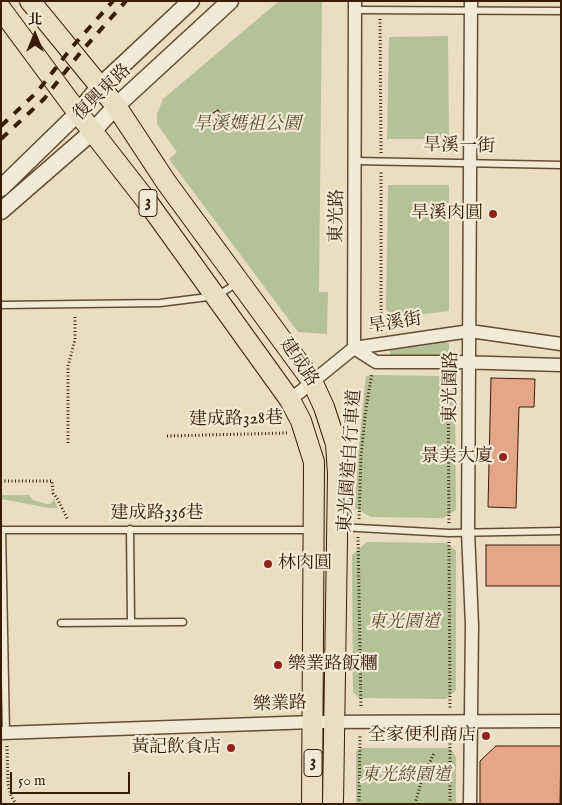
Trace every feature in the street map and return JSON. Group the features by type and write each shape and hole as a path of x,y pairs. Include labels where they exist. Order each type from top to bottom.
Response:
{"main road":[{"name":"建成路","path":"30,1 99,88 116,106 166,182 312,380 324,407 336,444 338,474 323,722 312,804"},
{"name":"建成路","path":"1,9 78,113 149,204 216,296 290,400 305,433 314,462 314,530 323,722 333,804"}],"street":[{"name":"復興東路","path":"1,188 78,113 99,88 191,1"},
{"name":"復興東路","path":"1,211 92,131 116,106 230,1"},
{"name":"東光路","path":"354,348 356,5"},
{"name":"東光園路","path":"470,804 472,626 462,363 470,330 471,6"},
{"name":"旱溪街","path":"354,348 470,330 561,344"},
{"name":"旱溪街","path":"354,348 376,362 561,365"},
{"path":"290,400 312,380 354,348"},
{"name":"樂業路","path":"4,733 323,722 561,721"}],"lane":[{"path":"356,5 380,10 471,6 561,11"},
{"name":"旱溪一街","path":"356,161 561,164"},
{"path":"1,305 160,303 216,296 239,282"},
{"path":"336,526 358,529 449,533 561,531"},
{"path":"130,529 131,622"},
{"path":"1,530 4,733"},
{"name":"建成路336巷","path":"1,530 314,530"},
{"path":"61,623 183,622"}],"path":[{"path":"380,10 381,343"},
{"path":"68,443 68,366 76,340 75,304"},
{"name":"東光園道自行車道","path":"359,804 361,722 358,529 361,456 366,408 376,362"},
{"path":"450,804 448,384 462,363"},
{"name":"建成路328巷","path":"167,436 305,433"},
{"path":"1,481 52,481 53,493 62,508"},
{"path":"4,733 8,784 11,796 16,804"},
{"path":"415,804 421,782 434,753"}],"green space":[{"name":"旱溪媽祖公園","path":"279,1 322,1 319,292 328,292 327,334 298,332 169,159 177,152 157,124 157,114 163,99"},
{"path":"448,36 449,139 387,139 389,37"},
{"path":"388,185 449,185 449,311 392,318 386,310"},
{"path":"444,341 449,343 449,354 445,356 390,356 390,350"},
{"path":"366,376 446,376 455,385 456,510 443,518 371,517 355,508"},
{"path":"1,493 3,495 29,495 33,500 46,504 50,504 54,499 58,508 1,499"},
{"name":"東光園道","path":"367,542 447,543 456,551 456,690 446,699 359,698 353,692 352,555"},
{"name":"東光綠園道","path":"361,748 451,749 456,757 456,804 356,804 356,751"}],"building":[{"path":"218,110 225,120 215,126 208,116"},
{"name":"景美大廈","path":"491,378 535,379 534,407 519,407 516,508 488,507"},
{"path":"486,545 561,545 561,586 486,586"},
{"path":"496,746 561,746 560,804 480,804 480,761"}],"railway":[{"path":"1,126 37,92 73,46 113,1"},
{"path":"1,139 44,99 80,53 126,1"}],"place":[{"name":"旱溪肉圓","path":"493,214"},
{"name":"景美大廈","path":"503,457"},
{"name":"林肉圓","path":"268,564"},
{"name":"樂業路飯糰","path":"278,665"},
{"name":"全家便利商店","path":"486,736"},
{"name":"黃記飲食店","path":"231,748"}]}
